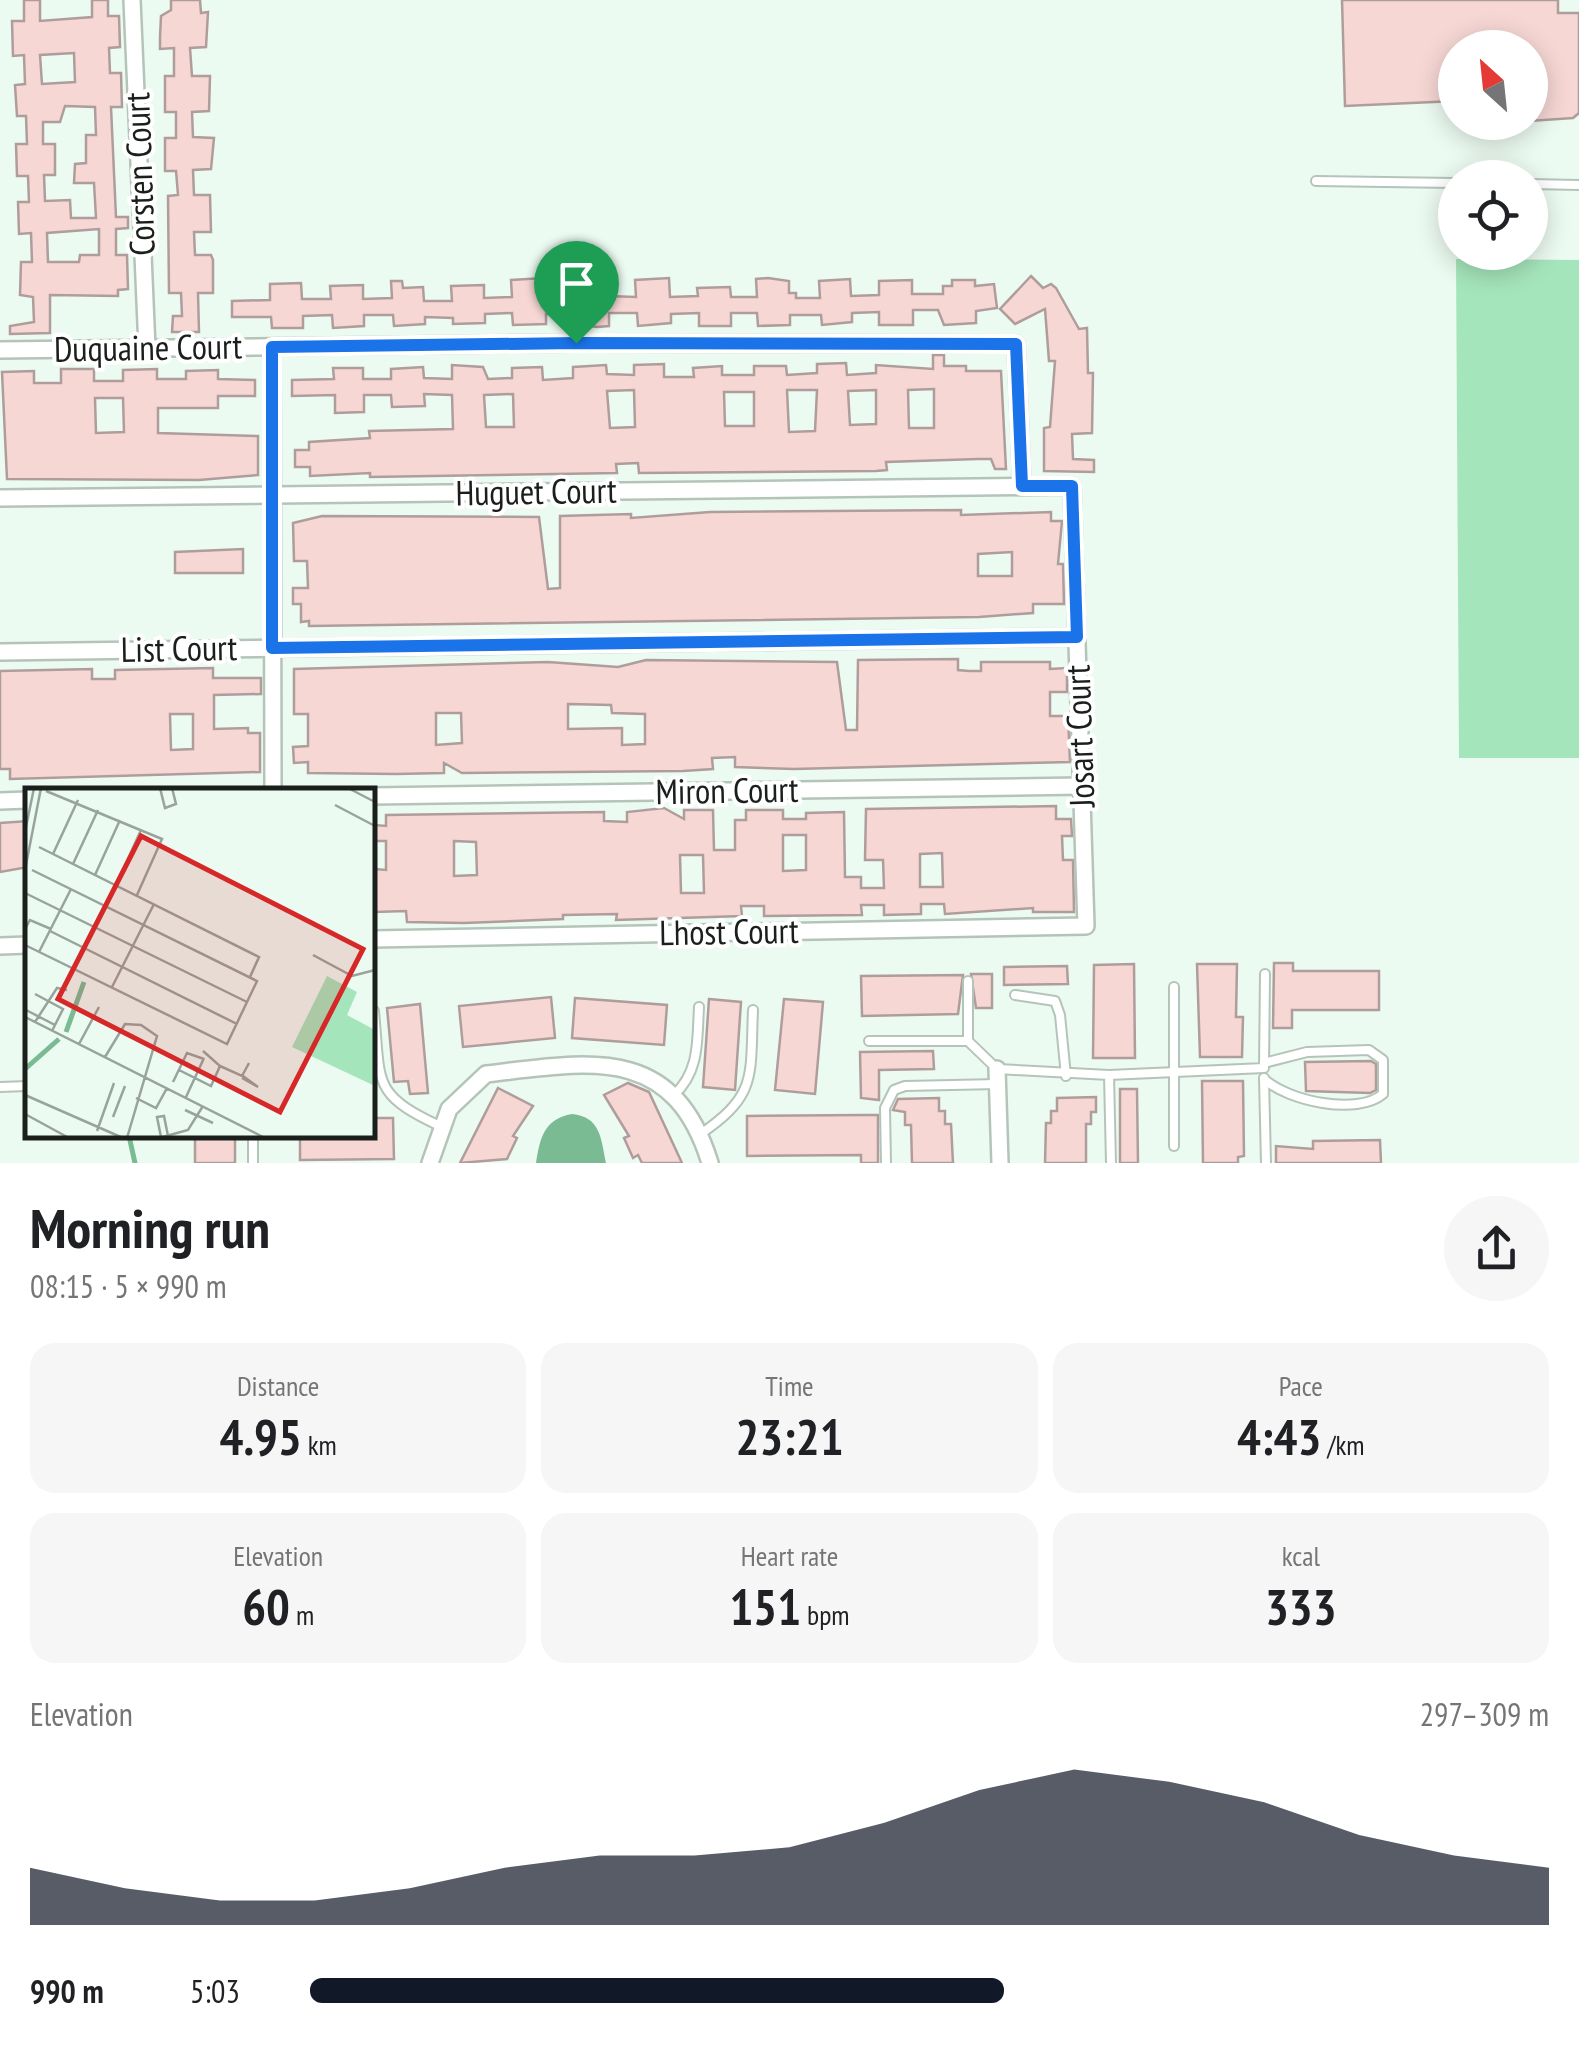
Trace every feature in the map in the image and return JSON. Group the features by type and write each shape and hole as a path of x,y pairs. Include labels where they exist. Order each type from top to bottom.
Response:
{"street":[{"name":"Corsten Court","path":"132,0 148,348"},
{"name":"Duquaine Court","path":"0,350 1016,344 1022,486"},
{"path":"272,347 273,788"},
{"name":"Huguet Court","path":"0,498 1072,486"},
{"name":"Josart Court","path":"1072,486 1086,926"},
{"name":"List Court","path":"0,652 1077,637"},
{"name":"Miron Court","path":"375,796 1082,786"},
{"name":"Lhost Court","path":"375,939 1086,926"},
{"path":"0,946 25,945"},
{"path":"430,1163 449,1109 486,1074 544,1067 639,1070 674,1095 710,1163"},
{"path":"998,1076 1000,1163"}],"lane":[{"path":"1316,181 1438,183"},
{"path":"1548,184 1579,185"},
{"path":"1265,974 1266,1163"},
{"path":"968,981 968,1041 998,1076"},
{"path":"1174,987 1174,1146"},
{"path":"1016,995 1055,1000 1066,1076"},
{"path":"674,1095 692,1074 696,1061 699,1007"},
{"path":"698,1136 741,1101 750,1068 754,1010"},
{"path":"375,1021 382,1088 402,1108 442,1127"},
{"path":"869,1041 968,1041"},
{"path":"886,1163 885,1108 894,1090 905,1086 998,1076 1109,1076 1264,1066 1307,1052 1369,1050 1382,1060 1386,1083 1384,1094 1368,1102 1303,1102 1264,1079"},
{"path":"1109,1076 1111,1163"},
{"path":"0,1087 25,1086"}],"shaded area":[{"path":"1548,260 1579,260 1579,758 1459,758 1456,270 1548,270"},
{"path":"572,1114 594,1124 606,1163 536,1163 549,1125"}],"building":[{"path":"24,0 40,0 40,21 92,17 92,0 108,0 108,16 119,16 120,47 109,48 110,73 121,73 122,107 111,107 116,217 128,217 128,228 116,229 116,255 127,255 128,289 118,290 118,296 50,295 50,333 10,334 10,326 34,322 33,297 20,295 21,262 32,262 31,233 19,234 18,202 29,202 28,176 17,176 16,144 27,144 26,116 17,116 15,85 25,84 24,55 13,56 12,21 24,21","holes":["74,53 75,82 42,84 40,55","65,106 95,107 96,135 86,135 86,163 75,164 74,183 94,183 96,218 71,218 70,200 45,201 44,175 55,175 55,144 43,144 43,122 60,122","99,229 99,255 80,255 79,262 48,262 47,233"]},
{"path":"171,0 200,0 201,13 208,12 206,47 190,48 192,76 210,76 209,111 192,112 193,137 214,138 211,169 193,170 194,195 210,195 211,232 194,232 195,255 211,255 213,260 213,293 198,293 199,332 172,332 173,316 182,316 181,293 169,293 168,196 178,195 176,171 165,171 165,138 176,138 176,112 165,112 165,76 174,76 174,48 160,49 161,16 171,10"},
{"path":"1342,0 1558,0 1558,13 1579,13 1579,113 1573,118 1548,120 1548,30 1438,30 1438,102 1345,106"},
{"path":"1031,276 1043,288 1051,284 1056,288 1079,329 1087,328 1088,373 1093,373 1092,433 1072,434 1073,459 1094,460 1094,472 1044,471 1044,428 1050,427 1055,361 1049,361 1045,309 1015,324 1000,309"},
{"path":"544,278 545,298 575,297 574,282 607,281 608,296 636,297 635,280 669,278 670,297 698,296 697,288 730,287 731,297 757,297 756,279 768,278 789,281 789,293 796,293 796,298 820,298 819,281 850,279 851,296 879,295 879,281 912,280 912,294 943,294 943,286 952,286 952,280 975,280 975,286 994,284 997,308 976,311 976,323 944,325 938,310 913,310 913,325 879,325 879,312 852,313 852,322 822,325 821,315 790,315 790,325 758,326 757,313 731,313 731,326 699,326 699,313 671,314 671,323 638,326 637,313 609,313 609,326 597,327 576,324 575,313 546,314 546,324 513,325 512,313 485,314 485,323 453,324 453,318 425,317 425,324 394,326 393,315 364,315 364,326 333,328 332,315 303,316 303,328 272,328 271,317 232,317 232,301 270,300 270,284 301,283 302,299 331,299 330,286 363,285 363,299 392,298 391,281 402,281 403,288 423,287 424,301 452,301 451,286 484,285 484,298 512,297 511,280"},
{"path":"933,355 944,355 944,366 966,366 966,371 1001,371 1006,469 995,469 991,459 886,462 887,470 876,471 639,473 638,463 616,464 617,473 370,477 370,473 310,476 310,467 295,467 295,450 309,450 309,442 370,438 369,431 453,429 452,395 424,394 425,406 392,407 391,395 364,395 364,412 335,413 335,395 292,396 292,380 334,379 333,368 363,368 363,379 391,379 391,369 423,367 424,378 452,379 452,365 483,367 488,379 512,378 512,368 542,367 543,380 573,378 573,367 606,365 607,374 634,375 634,365 664,364 664,377 694,377 693,368 722,366 722,375 754,375 754,366 786,366 787,375 817,373 817,364 846,363 847,375 876,373 876,365 933,369","holes":["934,389 934,428 909,428 908,390","634,390 635,427 610,428 607,391","787,390 817,390 815,431 789,432","876,390 876,424 850,425 848,391","724,392 754,392 754,426 725,426","513,394 514,427 486,427 484,395"]},
{"path":"61,369 94,369 94,381 123,381 123,370 157,369 157,379 186,379 186,371 218,370 218,379 255,380 255,396 218,396 218,408 158,408 158,433 258,436 258,475 199,480 7,479 2,372 34,371 34,383 61,383","holes":["95,398 123,398 124,432 96,433"]},
{"path":"961,510 961,515 1051,512 1051,521 1062,521 1058,564 1063,564 1064,604 1033,604 1033,613 979,617 309,626 309,621 301,622 301,604 293,604 293,588 308,588 307,561 294,561 293,523 322,516 539,517 548,589 560,588 560,516 631,514 631,518 710,512","holes":["1012,552 1012,576 978,576 978,554"]},
{"path":"243,549 243,573 175,573 175,552"},
{"path":"958,659 958,670 969,671 981,671 981,662 1050,662 1050,669 1067,668 1067,692 1050,692 1050,716 1068,716 1070,762 794,769 735,767 735,757 712,758 713,769 683,771 462,773 444,763 444,773 396,774 308,773 308,762 294,763 293,747 308,746 308,714 294,714 294,669 548,662 618,667 646,660 837,662 846,730 857,730 858,660","holes":["568,704 611,705 612,713 645,714 645,744 622,745 622,728 568,729","436,713 461,713 462,743 436,745"]},
{"path":"213,668 213,678 261,678 261,694 214,695 214,729 248,728 248,733 260,733 260,772 10,779 10,769 0,769 0,671 92,669 92,679 115,679 115,670","holes":["170,714 193,714 193,749 171,750"]},
{"path":"1056,806 1056,819 1071,819 1072,836 1062,836 1063,860 1073,860 1074,912 1033,912 1033,908 945,914 944,904 921,904 921,914 884,915 884,905 861,905 862,915 764,916 764,906 741,906 742,916 616,920 617,914 563,915 563,919 464,923 407,922 406,911 375,912 375,869 386,870 386,841 375,841 375,825 386,826 386,815 604,812 604,821 627,822 627,812 664,808 684,819 684,810 713,810 714,850 735,850 735,820 746,820 746,810 783,810 783,819 806,819 806,813 844,812 845,877 861,877 861,888 884,888 883,860 865,860 866,809","holes":["783,835 806,835 806,870 783,871","454,841 476,842 477,875 454,876","942,853 943,887 920,887 920,854","680,855 703,855 704,893 681,893"]},
{"path":"25,821 25,868 0,872 0,823"},
{"path":"1274,963 1293,963 1293,971 1379,971 1379,1010 1292,1010 1292,1028 1273,1028"},
{"path":"1134,964 1135,1058 1093,1058 1094,965"},
{"path":"1197,964 1237,964 1236,1017 1243,1017 1242,1057 1200,1057"},
{"path":"1067,966 1068,984 1004,985 1004,967"},
{"path":"971,974 992,974 992,1008 976,1008"},
{"path":"963,975 958,1014 862,1016 861,976"},
{"path":"551,997 555,1038 463,1047 459,1006"},
{"path":"575,998 667,1005 664,1045 572,1038"},
{"path":"709,999 741,1002 735,1090 703,1087"},
{"path":"784,999 823,1002 815,1094 775,1090"},
{"path":"420,1004 428,1093 410,1094 408,1081 394,1082 387,1008"},
{"path":"933,1051 934,1069 879,1070 879,1100 861,1098 860,1052"},
{"path":"1305,1062 1376,1064 1376,1090 1370,1093 1306,1091"},
{"path":"1202,1081 1243,1081 1244,1156 1238,1157 1238,1163 1203,1163"},
{"path":"628,1083 649,1092 682,1163 642,1163 638,1155 633,1158 624,1138 629,1136 604,1095"},
{"path":"498,1088 533,1106 513,1136 517,1138 507,1159 460,1163"},
{"path":"1120,1089 1137,1089 1138,1163 1120,1163"},
{"path":"1096,1097 1096,1112 1091,1112 1091,1124 1086,1124 1086,1163 1045,1163 1046,1123 1051,1123 1051,1111 1057,1111 1057,1098"},
{"path":"939,1098 945,1124 951,1124 953,1163 912,1163 911,1125 905,1125 905,1112 893,1110 898,1099"},
{"path":"878,1115 878,1163 861,1163 861,1155 747,1156 747,1116"},
{"path":"375,1118 393,1118 394,1159 300,1160 300,1138 375,1138"},
{"path":"195,1138 235,1138 235,1163 195,1163"},
{"path":"1380,1140 1381,1163 1276,1163 1276,1146 1313,1149 1313,1141"}],"waterway":[{"path":"129,1138 135,1163"}],"route":[{"path":"576,343 1016,344 1022,486 1072,486 1077,637 272,648 272,347 576,343"}]}
